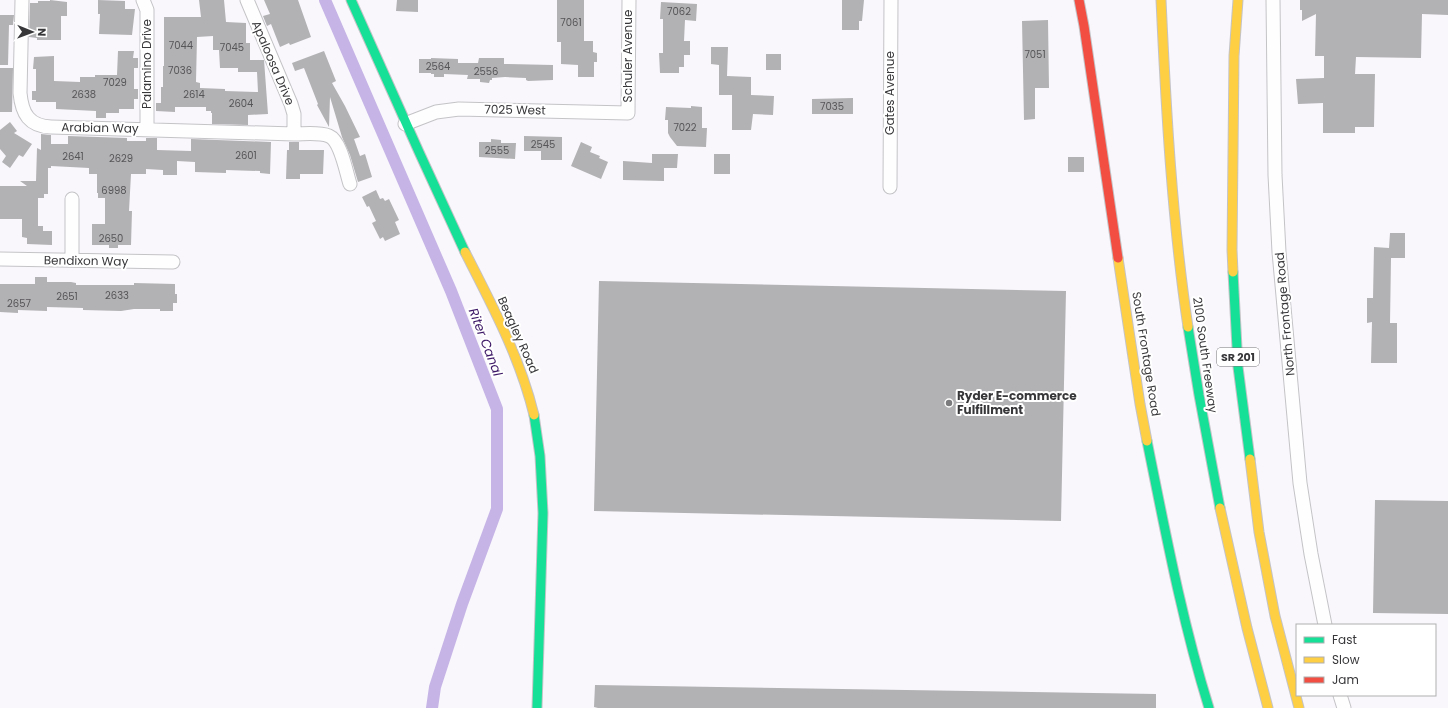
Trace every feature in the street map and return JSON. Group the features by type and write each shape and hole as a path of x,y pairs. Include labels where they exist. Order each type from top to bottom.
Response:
{"main road":[{"name":"Beagley Road","path":"351,0 405,124 462,245 510,339 522,369 531,402 541,458 543,498 538,708"},
{"name":"South Frontage Road","path":"1079,0 1140,404 1170,553 1201,682 1209,708"},
{"name":"2100 South Freeway","path":"1161,0 1166,122 1172,190 1178,249 1194,363 1216,494 1232,569 1268,708"},
{"name":"SR 201","path":"1238,0 1234,56 1232,250 1238,367 1259,532 1275,616 1299,708"}],"street":[{"name":"Arabian Way","path":"22,0 21,105 30,120 40,126 294,134"},
{"name":"Palamino Drive","path":"143,0 147,10 147,129"},
{"name":"Apaloosa Drive","path":"247,0 291,104 294,114 294,134"},
{"name":"Schuler Avenue","path":"628,113 629,0"},
{"name":"Gates Avenue","path":"890,187 891,0"},
{"name":"North Frontage Road","path":"1273,0 1274,175 1279,252 1300,483 1311,554 1325,624"},
{"name":"7025 West","path":"405,124 436,112 458,109 628,113"},
{"path":"294,134 322,135 334,139 350,184"},
{"path":"72,199 72,260"},
{"name":"Bendixon Way","path":"0,260 173,262"},
{"path":"1340,696 1344,708"}],"building":[{"path":"50,0 67,2 67,16 61,16 61,40 37,40 37,38 29,37 30,3"},
{"path":"98,0 125,1 125,9 135,9 132,35 99,34 100,14 98,14"},
{"path":"199,0 224,0 226,22 246,23 246,43 250,43 250,60 264,60 268,114 248,115 248,125 212,124 212,113 211,111 206,111 206,107 175,107 175,112 156,111 156,103 161,103 161,87 163,87 164,17 201,17","holes":["213,36 213,50 219,50 220,68 238,68 238,72 257,72 258,92 225,91 225,89 200,88 200,83 196,82 197,37"]},
{"path":"264,0 298,0 311,37 280,47 271,24 267,26 263,16 270,14"},
{"path":"397,0 418,0 418,12 396,11"},
{"path":"557,0 584,0 584,41 593,41 593,52 597,53 597,62 594,62 594,77 578,77 578,65 561,64 561,42 557,42"},
{"path":"842,0 864,0 862,21 859,21 859,30 842,30"},
{"path":"1300,0 1448,0 1448,15 1422,14 1421,58 1356,57 1355,74 1375,74 1374,127 1355,127 1355,133 1323,133 1323,103 1298,104 1296,79 1324,78 1324,56 1315,56 1316,14 1302,21"},
{"path":"661,2 697,4 696,21 685,20 684,41 690,41 690,55 684,55 684,67 679,67 679,73 660,73 659,53 663,53 663,19 660,19"},
{"path":"0,15 14,15 13,25 9,25 8,65 0,65"},
{"path":"1048,20 1049,88 1035,88 1035,119 1024,120 1022,21"},
{"path":"711,47 728,47 727,76 751,77 751,95 774,96 773,115 753,114 751,130 732,130 732,95 719,95 719,65 711,64"},
{"path":"118,51 134,51 133,58 138,58 138,68 134,68 134,89 138,89 138,99 134,99 134,109 119,109 119,113 106,113 106,118 96,118 96,111 56,109 56,102 36,102 36,100 32,100 32,91 36,91 36,69 33,69 34,57 54,56 54,81 80,82 80,77 117,75"},
{"path":"324,51 336,81 332,83 360,137 354,139 360,156 365,154 372,177 358,182 330,97 329,127 317,105 318,104 304,68 295,71 292,63"},
{"path":"766,54 781,54 781,70 766,70"},
{"path":"479,58 504,58 504,64 553,65 553,80 528,81 526,78 505,77 492,78 489,83 480,82 480,79 467,79 468,75 444,74 444,77 434,77 434,74 431,73 419,73 419,59 458,59 458,63 478,63"},
{"path":"0,68 13,68 12,112 0,112"},
{"path":"853,98 853,114 812,114 812,99"},
{"path":"691,106 702,107 702,128 707,128 706,147 677,146 668,133 668,120 665,120 666,107 691,108"},
{"path":"10,122 17,131 14,133 32,144 23,157 19,155 10,168 2,162 6,156 0,149 0,130"},
{"path":"41,134 51,135 51,144 68,144 68,136 127,138 127,141 146,141 146,138 157,138 157,150 191,151 191,139 271,142 270,174 260,173 260,171 226,170 226,173 195,172 195,162 177,161 177,175 163,175 163,170 146,169 146,174 131,174 129,211 132,211 131,245 118,245 118,248 109,248 109,245 92,245 92,224 105,224 105,198 98,198 97,174 89,174 89,168 51,166 51,168 48,168 48,194 44,194 44,198 38,198 38,226 43,226 43,231 52,231 52,245 27,244 27,238 22,237 22,219 0,219 0,186 27,186 20,181 36,181 37,148 41,150"},
{"path":"524,136 562,137 562,160 541,160 541,151 524,151"},
{"path":"491,139 501,140 501,143 516,143 515,159 479,157 479,142 491,142"},
{"path":"289,142 299,142 299,150 324,150 323,174 300,174 300,179 286,179 287,150 289,150"},
{"path":"581,142 592,147 590,152 600,156 599,158 608,162 601,179 571,166"},
{"path":"652,154 678,154 677,168 664,168 664,181 623,180 623,161 652,163"},
{"path":"714,154 730,154 730,174 714,174"},
{"path":"1068,157 1084,157 1084,172 1068,172"},
{"path":"376,190 380,199 383,198 385,201 389,199 399,220 395,222 400,234 385,241 383,237 380,239 372,223 376,221 369,206 367,207 362,197"},
{"path":"1390,233 1405,233 1405,258 1391,258 1390,323 1397,323 1397,363 1371,363 1372,322 1367,323 1367,298 1373,298 1374,247 1389,248"},
{"path":"35,277 47,277 47,282 71,282 76,283 76,285 134,285 134,283 175,284 177,303 173,303 173,311 160,311 160,309 134,309 121,311 83,310 83,308 47,307 47,311 18,310 18,313 0,312 0,284 35,284"},
{"path":"599,281 1066,291 1061,521 594,511"},
{"path":"1375,500 1448,501 1448,614 1373,613"},
{"path":"595,685 1156,694 1156,708 598,708 594,707"}],"waterway":[{"name":"Riter Canal","path":"325,0 451,291 497,409 497,509 462,604 435,687 432,708"}],"traffic: fast":[{"path":"351,0 465,252"},
{"path":"1233,272 1238,367 1250,459"},
{"path":"1188,327 1220,508"},
{"path":"534,415 540,456 543,513 537,708"},
{"path":"1147,441 1182,609 1209,708"}],"traffic: slow":[{"path":"1161,0 1174,205 1182,286 1188,327"},
{"path":"1233,272 1234,56 1238,0"},
{"path":"465,252 513,352 534,415"},
{"path":"1118,258 1147,441"},
{"path":"1250,459 1259,532 1275,616 1299,708"},
{"path":"1220,508 1247,628 1268,708"}],"traffic: jam":[{"path":"1079,0 1118,258"}],"place":[{"name":"Ryder E-commerce Fulfillment","path":"949,403"}]}
